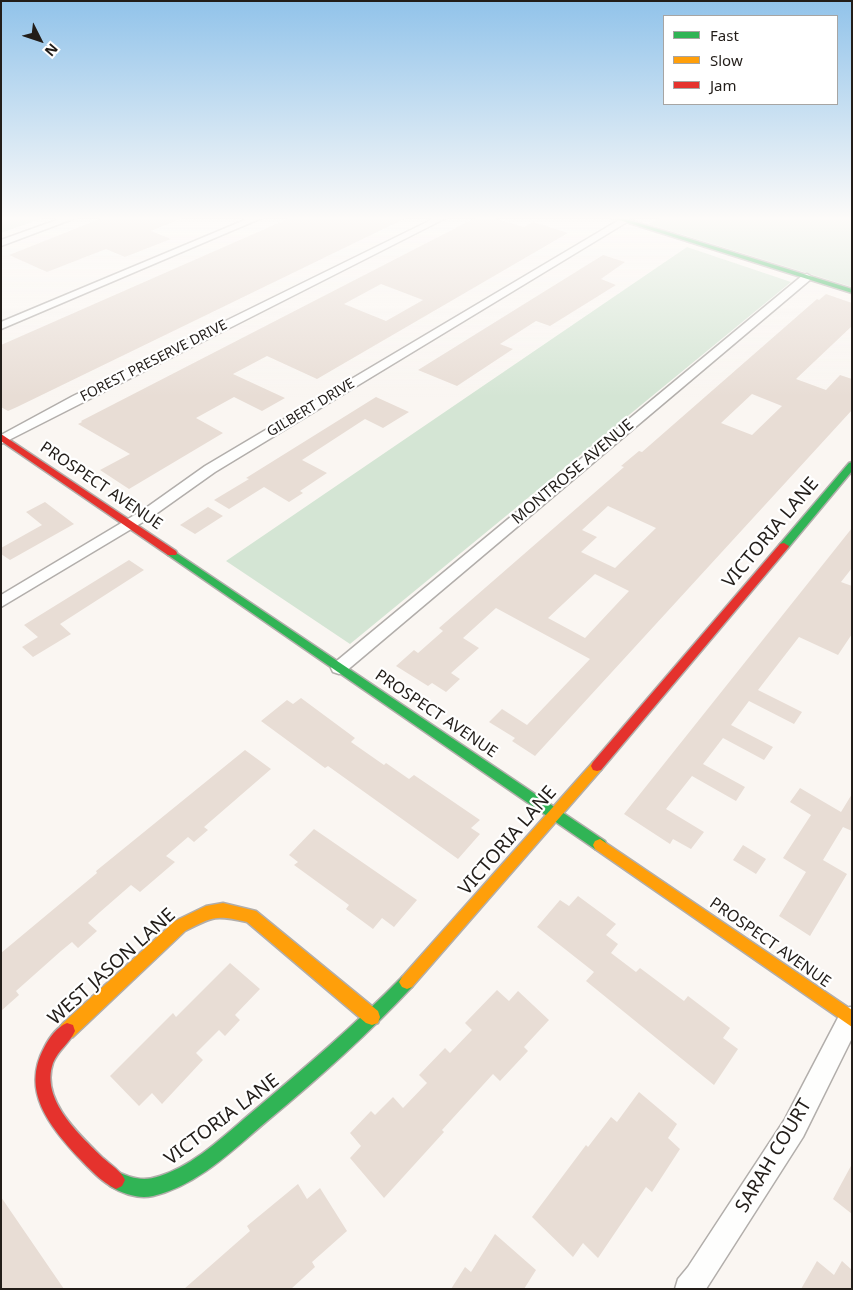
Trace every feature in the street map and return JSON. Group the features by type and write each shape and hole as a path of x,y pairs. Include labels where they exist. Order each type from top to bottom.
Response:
{"street":[{"path":"1,326 117,277"},
{"name":"FOREST PRESERVE DRIVE","path":"2,439 86,394 322,277"},
{"name":"GILBERT DRIVE","path":"1,602 148,513 210,469 522,277"},
{"name":"MONTROSE AVENUE","path":"340,668 807,277"},
{"path":"808,277 852,291"},
{"name":"PROSPECT AVENUE","path":"2,439 556,814 851,1017"},
{"name":"VICTORIA LANE","path":"146,1188 160,1186 179,1177 266,1111 329,1058 410,980 556,814 852,465"},
{"name":"WEST JASON LANE","path":"146,1188 135,1188 116,1181 104,1171 55,1118 45,1098 44,1066 48,1052 60,1038 180,926 195,916 218,910 234,910 251,916 372,1017"},
{"name":"SARAH COURT","path":"688,1289 698,1277 794,1128 851,1017"}],"green space":[{"path":"643,277 777,277 791,282 350,644 226,561"},
{"path":"820,277 852,277 852,287"}],"building":[{"path":"155,277 284,277 8,411 1,407 1,345"},
{"path":"360,277 492,277 317,379 267,356 233,374 285,398 262,411 234,397 196,418 223,433 129,489 100,470 130,454 78,424","holes":["381,284 423,300 386,321 344,304"]},
{"path":"567,277 604,277 601,279 616,285 550,326 536,321 500,344 513,349 457,386 418,370"},
{"path":"826,294 852,303 852,326 796,379 826,390 840,375 852,379 852,410 535,756 512,741 515,738 489,722 502,709 527,725 590,659 496,608 463,638 479,648 451,673 460,679 446,692 432,683 428,686 396,666 414,650 418,653 443,631 439,628 624,467 621,466 639,451 642,452 817,299 819,300","holes":["752,394 782,406 752,435 721,423","608,506 656,528 615,568 581,552 597,537 582,530","595,574 629,591 585,638 548,618"]},
{"path":"376,397 409,412 383,428 365,419 302,460 327,473 300,491 303,493 289,502 264,487 229,509 214,500 249,479 246,478"},
{"path":"45,502 74,524 10,560 1,554 1,548 42,525 26,512"},
{"path":"208,507 223,516 195,534 180,525"},
{"path":"852,528 852,568 841,582 852,586 852,634 838,655 799,637 758,690 802,712 794,724 749,701 731,725 773,747 764,760 723,738 703,764 745,787 736,801 692,776 666,809 704,832 691,849 673,839 670,844 624,814"},
{"path":"129,560 144,570 60,624 71,634 33,657 22,647 38,637 24,625"},
{"path":"301,698 355,738 351,742 384,765 386,763 409,779 414,775 480,820 471,828 480,834 458,859 328,766 325,768 261,721 287,700 293,704"},
{"path":"245,750 271,769 204,827 208,830 194,842 188,837 166,856 175,862 140,892 131,885 100,912 88,923 97,931 78,948 72,942 61,951 16,991 19,995 1,1011 1,953 97,873 96,871"},
{"path":"800,788 841,812 852,794 852,831 843,827 823,860 847,874 810,936 779,916 806,872 783,858 811,815 790,802"},
{"path":"314,829 417,900 394,927 382,918 373,929 346,909 349,905 294,865 298,862 289,855"},
{"path":"743,845 766,859 756,874 733,860"},
{"path":"578,896 616,924 606,935 618,944 611,953 636,972 640,968 684,1001 688,996 730,1028 723,1038 738,1049 714,1085 586,981 594,972 537,927 560,900 569,906"},
{"path":"230,963 260,989 235,1015 240,1020 225,1036 219,1030 196,1053 203,1060 162,1104 152,1093 139,1106 110,1076 173,1013 176,1017"},
{"path":"497,990 509,1001 518,991 549,1020 524,1047 528,1051 500,1081 493,1074 384,1198 350,1158 361,1146 350,1133 371,1111 375,1115 393,1097 403,1108 427,1083 419,1075 445,1048 450,1053 472,1030 465,1023"},
{"path":"639,1092 677,1124 668,1138 680,1149 652,1192 646,1187 598,1258 583,1243 573,1257 532,1217 586,1145 588,1147 611,1117 617,1122"},
{"path":"852,1164 852,1214 833,1199"},
{"path":"298,1184 307,1199 320,1188 347,1231 312,1262 315,1267 291,1289 184,1289 250,1231 247,1226"},
{"path":"1,1197 64,1289 1,1289"},
{"path":"495,1234 536,1270 524,1289 451,1289 465,1267 471,1272"},
{"path":"817,1261 834,1275 842,1261 852,1270 852,1289 801,1289"}],"traffic: fast":[{"path":"807,277 852,291"},
{"path":"784,546 852,465"},
{"path":"172,553 600,845"},
{"path":"116,1180 132,1187 149,1188 173,1180 209,1158 312,1072 407,982"}],"traffic: slow":[{"path":"407,982 597,766"},
{"path":"600,845 852,1019"},
{"path":"67,1031 180,926 206,913 223,910 251,916 372,1017"}],"traffic: jam":[{"path":"1,437 172,553"},
{"path":"597,766 784,546"},
{"path":"67,1031 53,1046 46,1061 43,1076 44,1090 49,1105 57,1119 97,1164 116,1180"}]}
